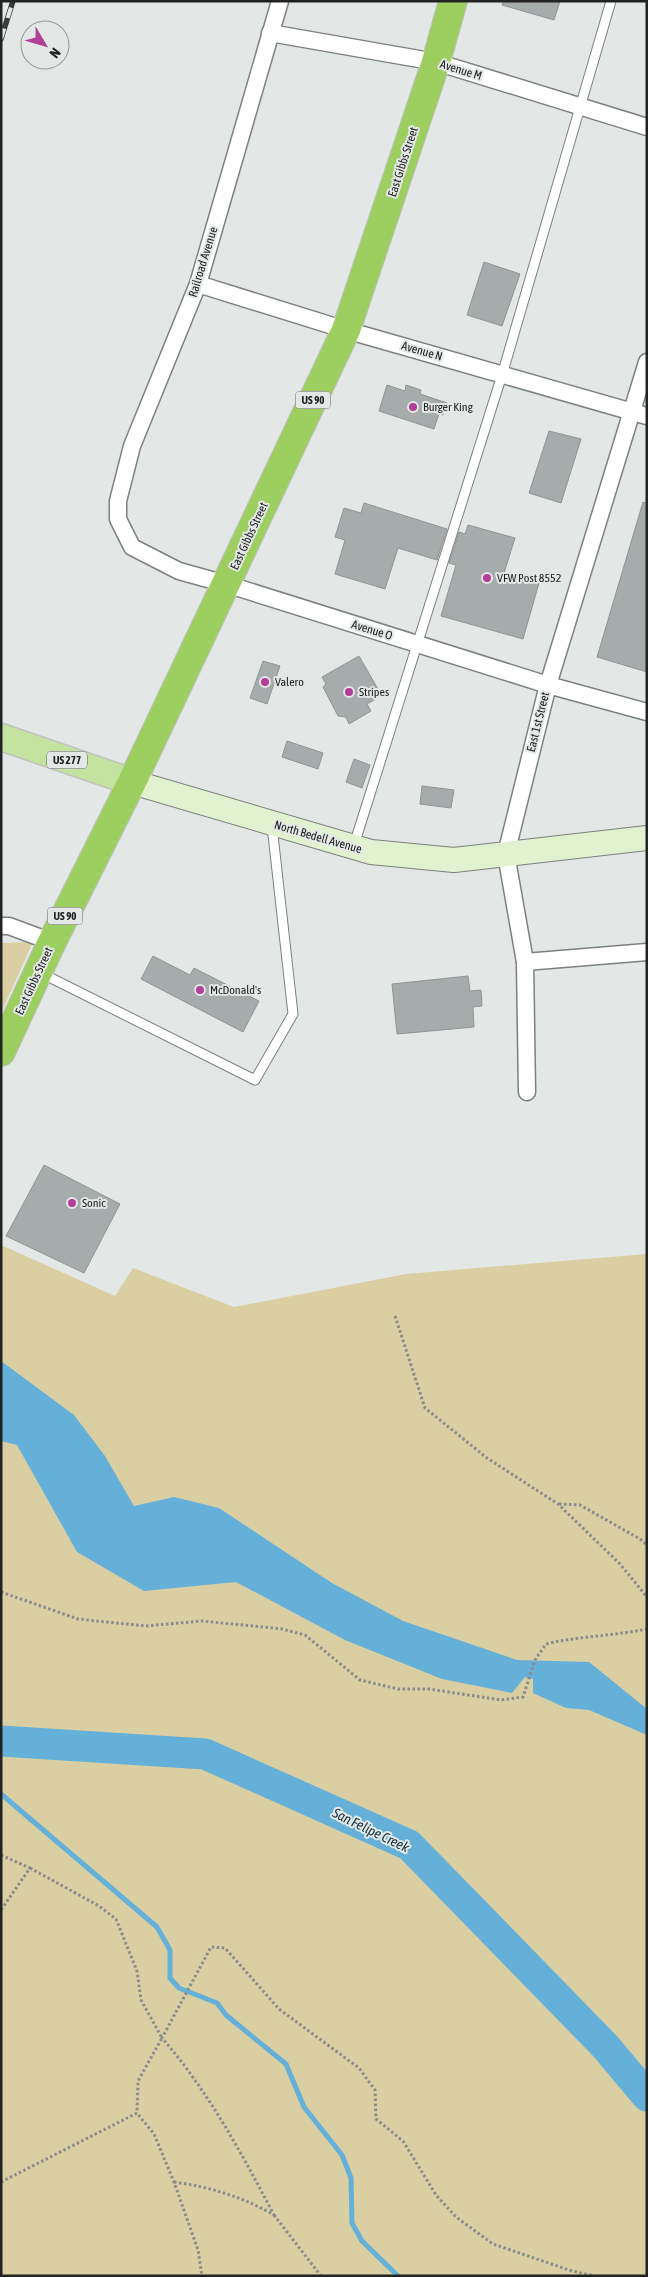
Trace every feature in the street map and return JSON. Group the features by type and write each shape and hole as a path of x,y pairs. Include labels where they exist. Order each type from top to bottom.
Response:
{"highway":[{"name":"East Gibbs Street","path":"1,1052 52,942 132,782 346,330 436,62 453,1"}],"main road":[{"name":"North Bedell Avenue","path":"1,737 132,782 371,852 454,860 647,838"}],"street":[{"name":"Railroad Avenue","path":"118,519 122,481 132,446 198,284 280,1"},
{"name":"Avenue M","path":"270,32 436,62 647,127"},
{"name":"Avenue N","path":"198,284 346,330 639,414"},
{"name":"East 1st Street","path":"527,1092 524,962 506,854 548,685 639,414 647,362"},
{"name":"Avenue O","path":"118,519 132,547 179,571 548,685 647,712"},
{"path":"1,926 9,926 52,942"},
{"path":"524,962 647,952"}],"lane":[{"path":"353,847 502,375 611,1"},
{"path":"39,972 255,1080 293,1014 271,823"}],"path":[{"path":"395,1316 425,1408 487,1458 558,1504 620,1564 647,1597"},
{"path":"558,1504 580,1505 640,1539 647,1545"},
{"path":"1,1592 78,1619 145,1626 202,1620 282,1629 305,1635 360,1680 398,1689 436,1690 501,1700 523,1697 535,1660 546,1644 572,1638 611,1636 647,1629"},
{"path":"1,1855 30,1868 99,1906 116,1919 137,1971 141,2000 162,2038 186,2065 199,2088 223,2120 274,2215 321,2276"},
{"path":"1,1910 30,1868"},
{"path":"202,2276 196,2242 174,2182 154,2134 137,2113 138,2081 211,1947 225,1948 279,2009 359,2068 374,2090 376,2119 403,2141 436,2195 456,2217 493,2244 572,2271 594,2276"},
{"path":"1,2182 62,2149 110,2129 137,2113"},
{"path":"174,2182 206,2187 253,2203 274,2215"}],"shaded area":[{"path":"33,942 1,1013 1,943"},
{"path":"1,1245 115,1296 133,1268 234,1307 406,1274 647,1254 647,2276 1,2276"}],"water":[{"path":"1,1361 74,1415 105,1456 134,1506 174,1497 219,1508 332,1583 403,1621 517,1660 589,1662 647,1709 647,1735 589,1710 566,1708 533,1693 533,1679 525,1677 512,1693 442,1679 345,1640 236,1582 144,1591 77,1552 17,1445 1,1441"}],"building":[{"path":"503,1 560,1 554,20 502,5"},
{"path":"484,262 520,274 502,326 467,315"},
{"name":"Burger King","path":"387,385 405,391 406,385 421,390 420,394 447,403 443,415 439,414 434,429 379,411"},
{"path":"549,431 581,439 561,503 529,493"},
{"path":"643,502 647,503 647,672 597,657"},
{"path":"364,503 447,529 437,560 398,548 385,589 335,574 345,540 335,537 344,508 361,513"},
{"name":"VFW Post 8552","path":"468,525 515,538 504,573 539,583 523,639 441,616 456,565 449,563 459,532 465,534"},
{"name":"Stripes","path":"359,656 378,689 374,700 367,704 371,711 349,724 346,717 338,716 323,687 326,684 322,677"},
{"name":"Valero","path":"263,661 280,666 267,704 250,698"},
{"path":"287,741 323,753 318,769 282,757"},
{"path":"354,759 370,765 362,788 346,782"},
{"path":"422,786 454,790 451,808 420,804"},
{"name":"McDonald's","path":"153,956 190,975 194,968 259,1001 243,1032 141,979"},
{"path":"468,976 470,991 481,990 482,1006 473,1007 474,1027 397,1034 392,984"},
{"path":"44,1165 120,1204 84,1273 6,1236"}],"waterway":[{"name":"San Felipe Creek","path":"1,1741 205,1754 409,1845 605,2046 647,2096"},
{"path":"1,1794 157,1927 170,1950 170,1978 179,1988 217,2003 226,2015 286,2064 304,2107 342,2155 351,2178 352,2223 362,2241 398,2276"}],"railway":[{"path":"1,39 13,1"}],"place":[{"name":"Burger King","path":"413,407"},
{"name":"VFW Post 8552","path":"487,578"},
{"name":"Valero","path":"265,682"},
{"name":"Stripes","path":"349,692"},
{"name":"McDonald's","path":"200,990"},
{"name":"Sonic","path":"72,1203"}]}
